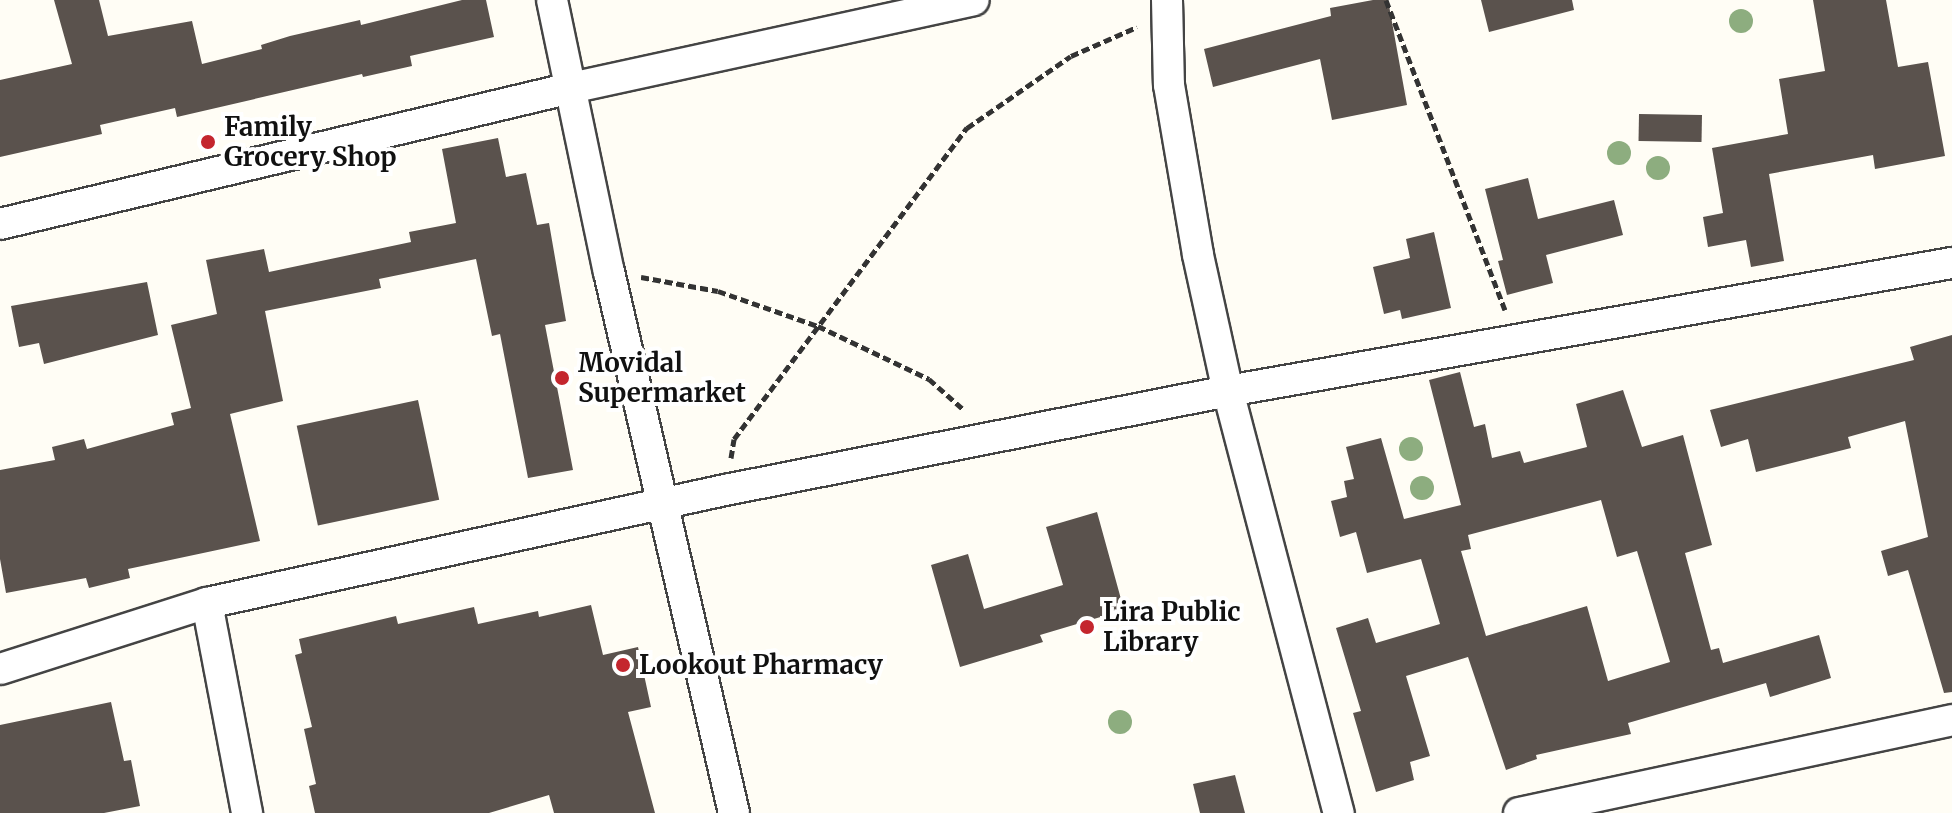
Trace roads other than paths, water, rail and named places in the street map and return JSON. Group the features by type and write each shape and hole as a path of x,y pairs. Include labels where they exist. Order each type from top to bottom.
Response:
{"street":[{"path":"552,0 609,272 734,813"},
{"path":"0,224 571,88 973,0"},
{"path":"1167,7 1169,85 1179,158 1228,391 1339,813"},
{"path":"0,669 207,603 725,490 1228,391 1952,263"},
{"path":"207,603 247,813"},
{"path":"1519,813 1952,720"}],"place":[{"name":"Family Grocery Shop","path":"208,142"},
{"name":"Movidal Supermarket","path":"562,378"},
{"name":"Lira Public Library","path":"1087,627"},
{"name":"Lookout Pharmacy","path":"623,665"}]}
